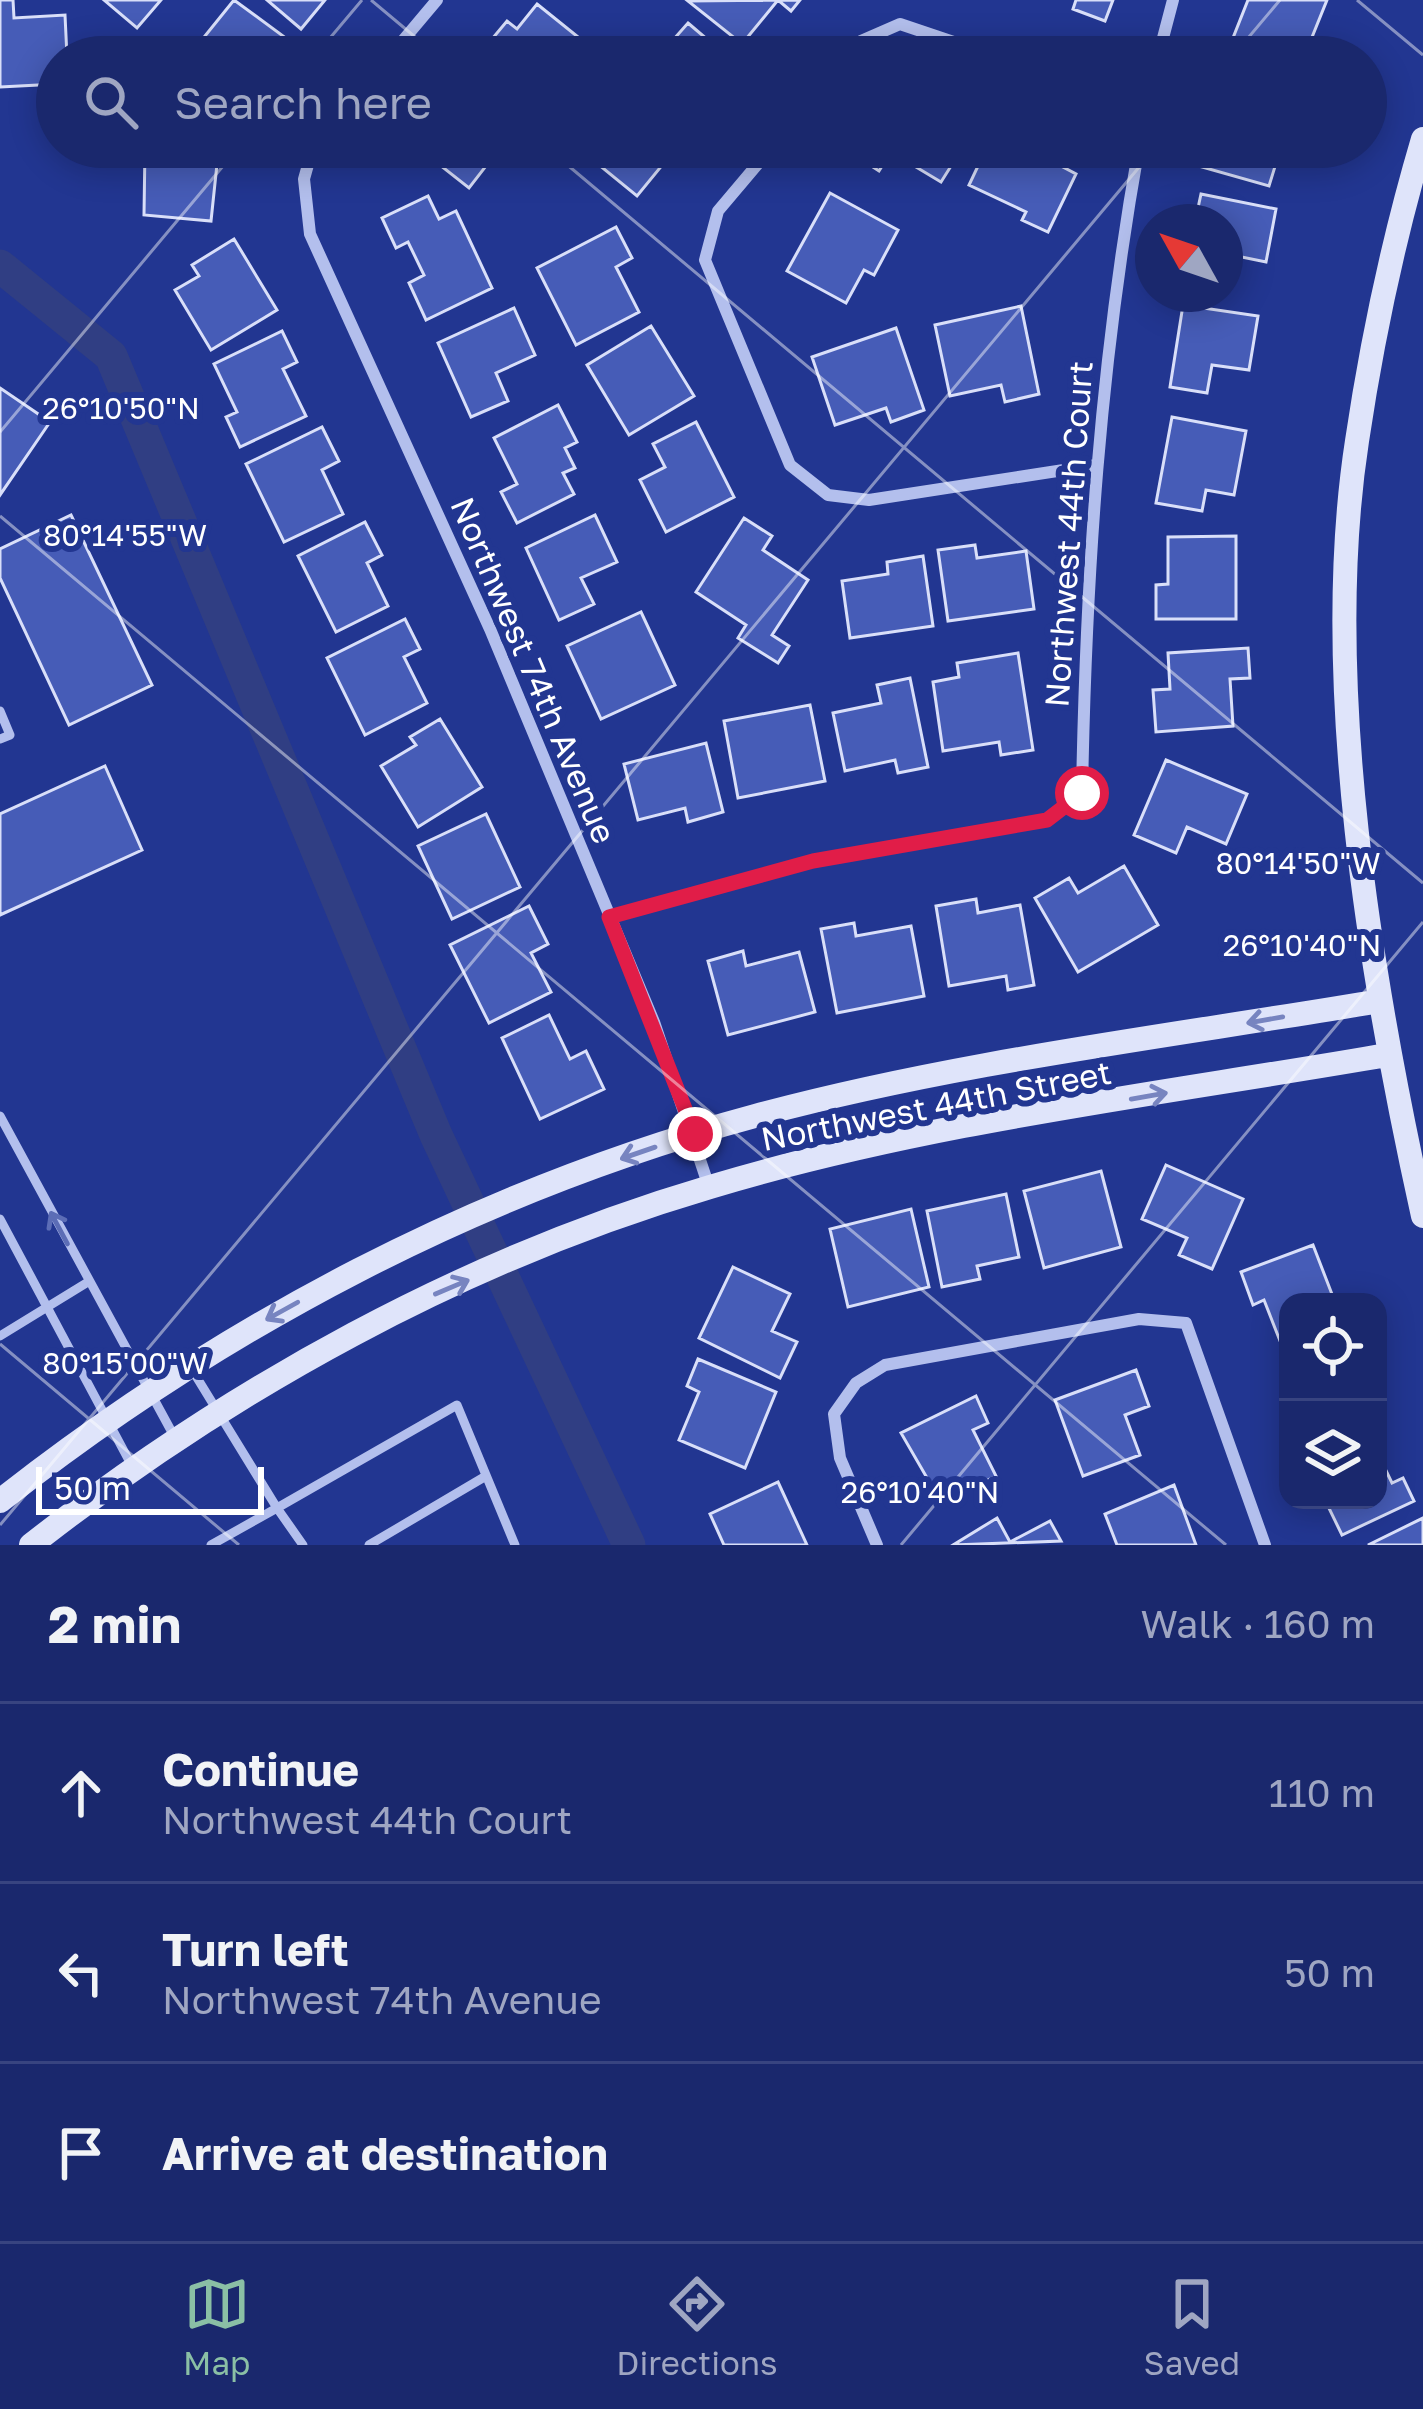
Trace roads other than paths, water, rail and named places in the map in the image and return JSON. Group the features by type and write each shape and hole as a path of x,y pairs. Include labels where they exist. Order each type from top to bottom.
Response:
{"street":[{"path":"407,36 437,0"},
{"path":"1164,36 1173,0"},
{"path":"872,36 900,24 936,36"},
{"path":"1423,139 1404,205 1356,444 1346,619 1356,809 1380,1000 1387,1054 1423,1216"},
{"name":"Northwest 74th Avenue","path":"307,168 304,179 310,234 490,629 695,1134 709,1187"},
{"path":"754,168 718,211 706,260 790,465 828,495 869,500 1096,465"},
{"name":"Northwest 44th Court","path":"609,917 813,861 1047,820 1082,793 1090,506 1104,362 1135,168"},
{"name":"Northwest 44th Street","path":"0,1501 148,1393 341,1278 544,1186 695,1134 921,1078 1380,1000"},
{"name":"Northwest 44th Street","path":"31,1545 134,1469 337,1343 434,1295 709,1187 859,1149 1387,1054"},
{"path":"877,1545 841,1458 834,1414 856,1383 885,1365 1138,1318 1186,1323 1265,1545"}],"lane":[{"path":"0,711 10,735 0,739"},
{"path":"0,1116 177,1441"},
{"path":"0,1219 134,1469"},
{"path":"0,1336 88,1282"},
{"path":"190,1366 303,1545"},
{"path":"211,1545 457,1405 515,1545"},
{"path":"369,1545 486,1476"}],"waterway":[{"path":"0,266 111,356 436,1135 629,1545"}]}
